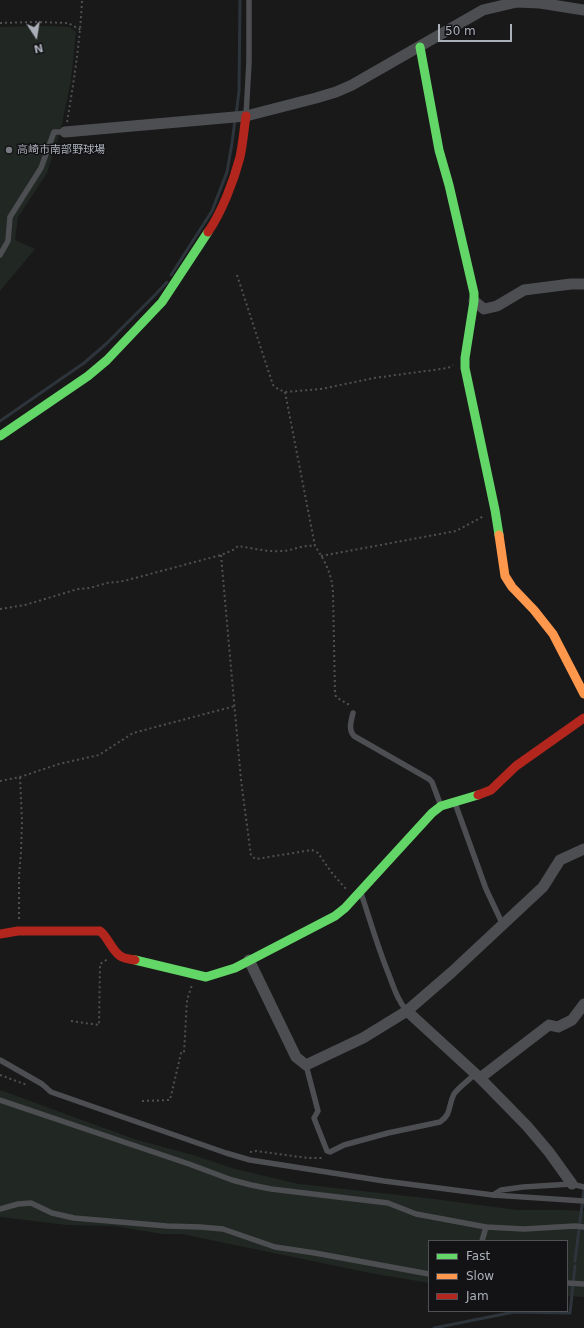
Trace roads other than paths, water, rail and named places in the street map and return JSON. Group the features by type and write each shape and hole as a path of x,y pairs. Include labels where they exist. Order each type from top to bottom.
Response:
{"street":[{"path":"65,132 246,116 336,92 352,85 483,10 498,3 540,3 584,10"},
{"path":"420,47 439,150 451,192 474,293 465,358 466,377 495,510 505,576 512,587 534,610 553,634 584,694"},
{"path":"0,436 88,376 107,360 162,302 220,212 240,156 246,116"},
{"path":"474,300 484,309 497,306 524,290 571,284 584,284"},
{"path":"0,934 18,931 100,932 107,936 117,953 122,957 206,977 235,968 335,916 358,895 432,813 442,806 491,790 516,766 584,718"},
{"path":"249,960 296,1057 306,1065 362,1038 407,1011 452,972 543,887 560,860 584,849"},
{"path":"478,1076 549,1024 558,1027 572,1020 584,1004"},
{"path":"407,1011 478,1076 527,1126 549,1152 572,1184"}],"lane":[{"path":"246,116 249,62 249,0"},
{"path":"0,255 8,241 10,217 41,168 54,132 65,132"},
{"path":"353,713 350,729 354,736 429,779 432,782 442,806"},
{"path":"454,803 486,889 503,925"},
{"path":"358,895 394,990 407,1011"},
{"path":"0,1060 42,1084 51,1092 250,1160 337,1174 493,1195 584,1201"},
{"path":"306,1065 318,1111 314,1118 327,1151 330,1152 344,1145 388,1133 440,1122 448,1115 454,1093 478,1076"},
{"path":"0,1100 244,1184 271,1189 388,1203 416,1214 486,1227 524,1229 575,1226 584,1227"},
{"path":"493,1195 501,1190 523,1187 572,1184 584,1185"},
{"path":"0,1209 18,1204 30,1203 52,1213 74,1218 223,1229 275,1247 428,1274"},
{"path":"482,1240 486,1227"},
{"path":"568,1283 584,1284"}],"waterway":[{"path":"236,115 239,91 240,0"},
{"path":"171,275 212,211 227,172 235,120"},
{"path":"0,421 84,363 106,344 167,282"},
{"path":"575,1261 584,1190"},
{"path":"434,1328 514,1312 570,1313 575,1266"}],"place":[{"name":"高崎市南部野球場","path":"9,150"}]}
